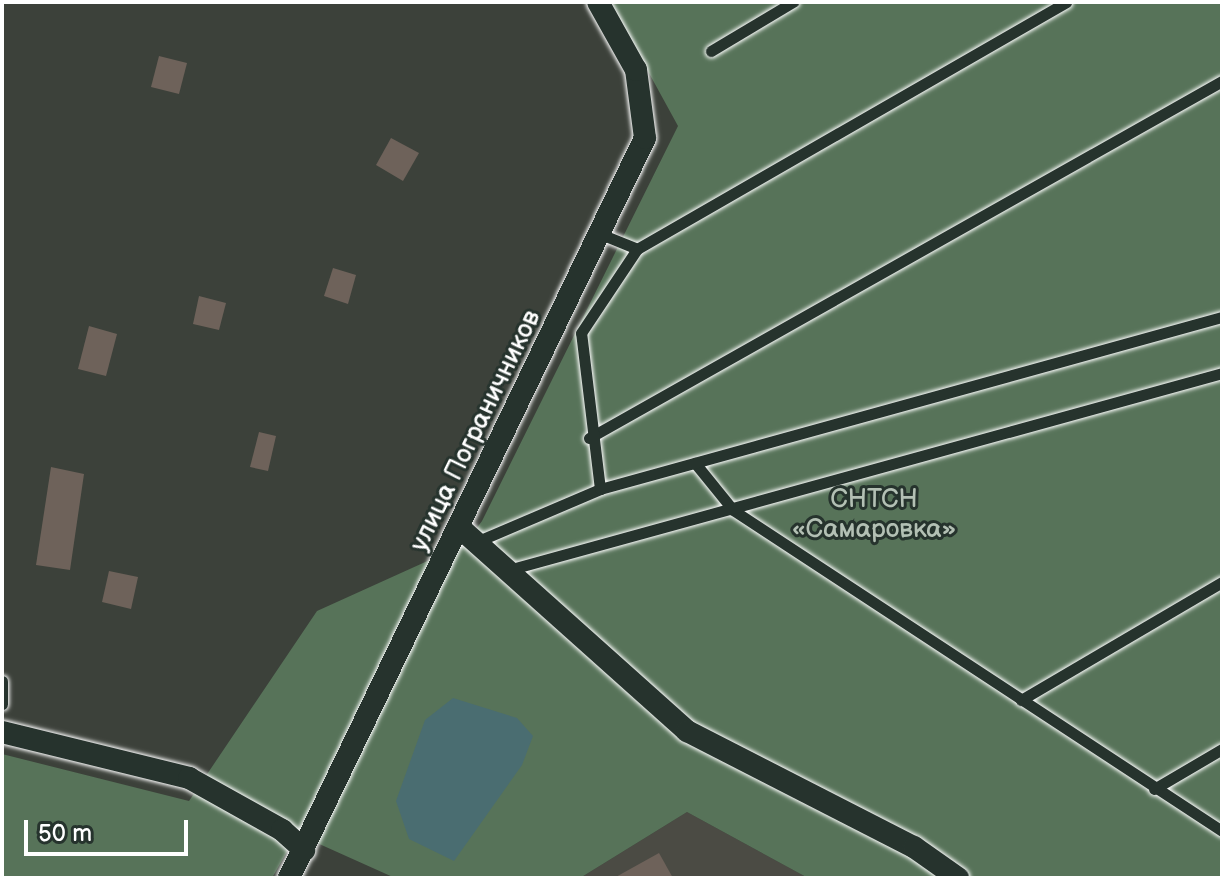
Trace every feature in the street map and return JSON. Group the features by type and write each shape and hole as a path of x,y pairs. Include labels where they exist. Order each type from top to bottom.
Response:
{"street":[{"name":"улица Пограничников","path":"289,878 468,535 645,138 645,102 598,2"},
{"path":"468,535 687,731 914,847 958,878"},
{"path":"2,732 189,778 282,830 304,850"}],"lane":[{"path":"711,51 793,2"},
{"path":"600,489 589,438 581,333 637,249 1066,2"},
{"path":"589,438 1222,81"},
{"path":"603,235 637,249"},
{"path":"468,535 600,489 1222,317"},
{"path":"507,570 1222,373"},
{"path":"695,463 733,510 1222,831"},
{"path":"1021,700 1222,582"},
{"path":"2,681 2,704"},
{"path":"1154,789 1222,749"}],"shaded area":[{"path":"687,812 808,878 580,878"}],"green space":[{"name":"СНТСН «Самаровка»","path":"610,2 1222,2 1222,878 808,878 687,812 580,878 395,878 297,834 272,878 2,878 2,754 189,801 317,611 465,544 482,521 678,126"}],"water":[{"path":"453,698 517,718 533,736 522,765 454,861 409,839 396,801 425,720"}],"building":[{"path":"159,56 187,63 179,94 151,87"},
{"path":"391,138 419,153 403,181 376,165"},
{"path":"333,268 356,275 348,304 324,296"},
{"path":"199,296 226,303 219,330 193,324"},
{"path":"89,326 117,334 106,376 78,369"},
{"path":"259,432 276,436 268,471 250,467"},
{"path":"51,467 84,474 70,570 36,565"},
{"path":"109,571 138,577 131,609 102,602"},
{"path":"659,853 673,878 614,878"}]}
